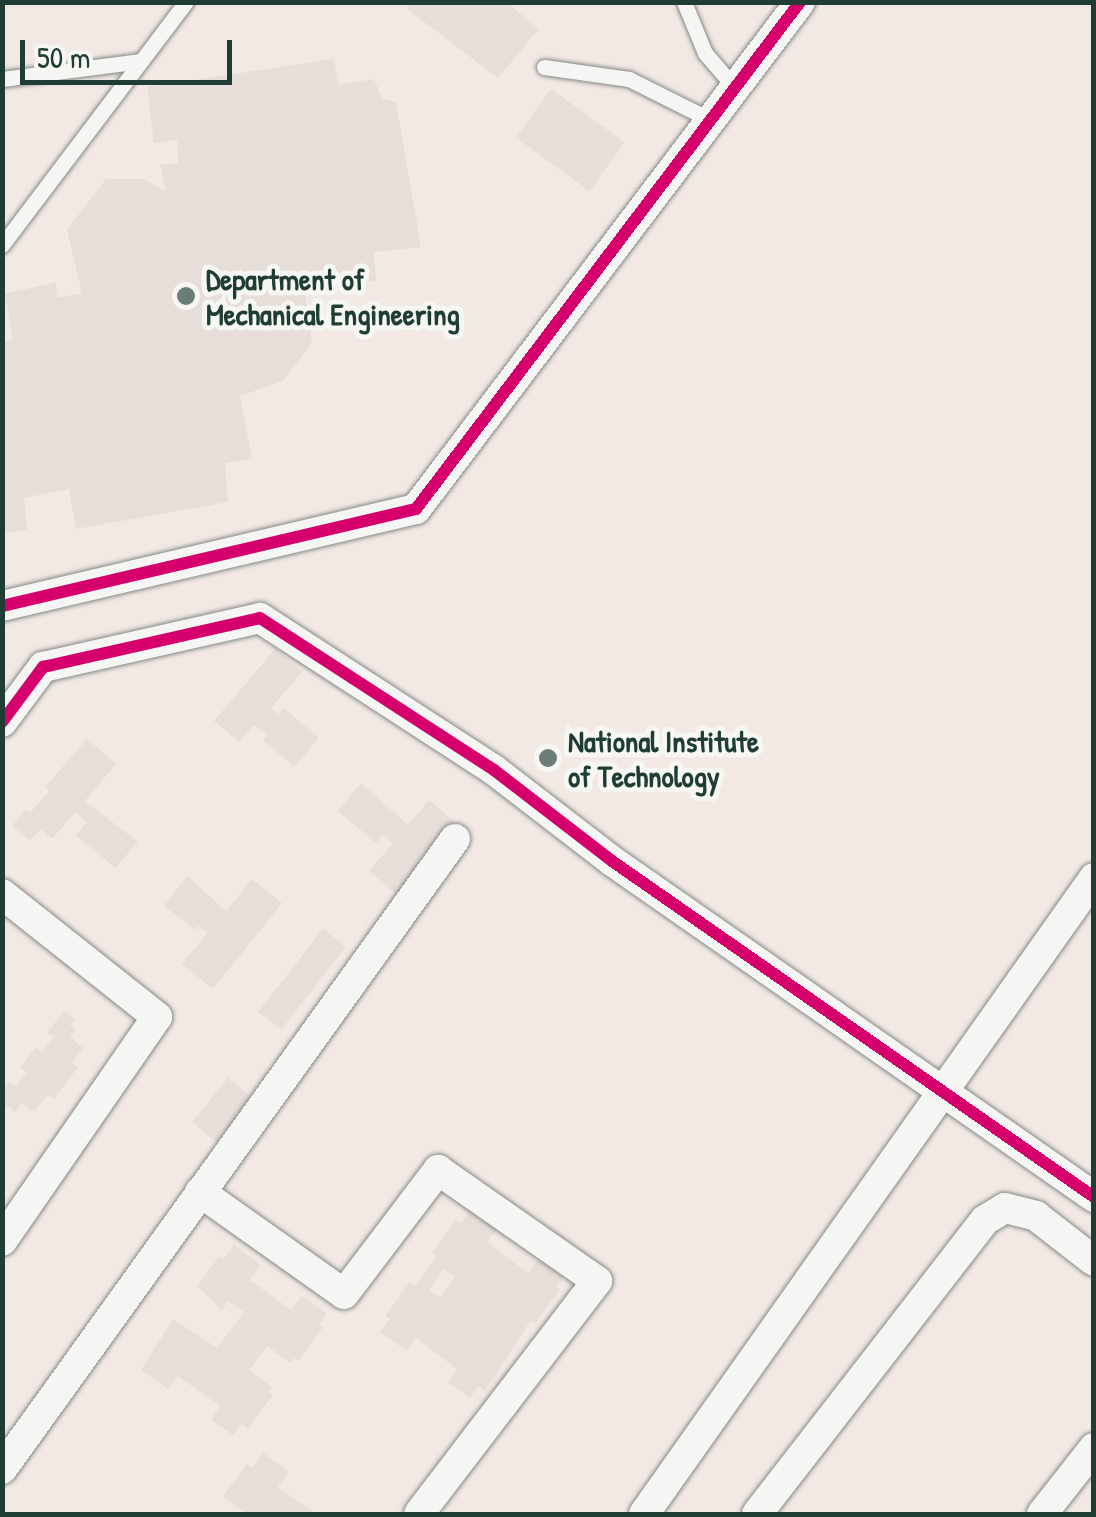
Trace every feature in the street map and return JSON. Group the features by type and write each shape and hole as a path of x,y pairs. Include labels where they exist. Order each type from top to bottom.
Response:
{"street":[{"path":"2,606 416,508 800,2"},
{"path":"2,722 43,667 260,618 494,770 612,861 1094,1197"},
{"path":"2,1469 455,839"},
{"path":"644,1514 1094,878"},
{"path":"2,894 157,1017 2,1241"},
{"path":"200,1192 344,1294 438,1170 597,1281 420,1514"},
{"path":"757,1514 986,1220 1005,1208 1036,1216 1094,1260"},
{"path":"1049,1512 1094,1448"}],"lane":[{"path":"2,246 186,2"},
{"path":"684,2 705,53 735,88"},
{"path":"2,80 141,61"},
{"path":"544,67 629,79 711,120"}],"shaded area":[{"name":"National Institute of Technology","path":"3,3 1093,3 1093,1514 3,1514"}],"building":[{"path":"412,2 506,2 539,29 498,78 407,9"},
{"name":"Department of Mechanical Engineering","path":"334,59 338,85 374,79 382,99 396,102 421,247 374,252 376,280 305,293 312,342 283,381 240,396 252,459 225,463 228,502 76,529 69,489 24,498 27,530 2,533 2,343 13,340 5,294 56,282 57,298 82,293 67,230 106,179 144,179 166,191 160,165 178,163 177,140 154,143 147,87"},
{"path":"551,89 625,142 589,191 516,138"},
{"path":"275,649 302,672 271,708 279,714 284,708 319,738 294,767 263,740 267,735 254,725 239,742 214,721"},
{"path":"87,739 116,764 85,801 138,842 115,868 76,835 87,822 75,812 52,839 41,829 30,841 12,826 49,791 45,787"},
{"path":"361,783 408,825 429,800 456,823 396,894 369,871 393,843 383,835 376,843 338,811"},
{"path":"187,876 226,911 252,879 282,903 213,989 182,964 207,933 198,926 195,930 164,906"},
{"path":"323,929 346,947 281,1030 258,1012"},
{"path":"64,1011 75,1019 70,1025 76,1030 70,1037 83,1048 72,1062 78,1067 54,1099 48,1094 34,1112 22,1103 15,1112 8,1106 2,1113 2,1091 9,1082 16,1086 27,1072 20,1068 36,1047 42,1052 54,1037 47,1033"},
{"path":"228,1078 253,1098 217,1142 192,1122"},
{"path":"471,1208 498,1227 487,1242 528,1273 539,1258 564,1277 556,1287 560,1290 535,1323 531,1320 485,1391 478,1386 470,1398 448,1382 457,1369 416,1338 407,1351 380,1332 390,1319 385,1316 410,1282 415,1286 456,1220 461,1223","holes":["444,1269 455,1277 440,1298 429,1290"]},
{"path":"234,1245 261,1265 250,1280 291,1310 302,1296 327,1314 319,1325 323,1327 298,1361 294,1358 290,1363 267,1346 249,1370 272,1387 268,1392 273,1395 248,1429 242,1424 233,1435 211,1420 220,1406 178,1376 168,1389 141,1370 173,1319 217,1348 244,1312 228,1301 222,1310 197,1286 219,1257 223,1260"},
{"path":"263,1453 289,1472 278,1487 316,1514 247,1514 223,1497 247,1464 252,1468"}],"cycle path":[{"path":"2,606 416,509 800,2"},
{"path":"2,722 43,667 260,618 494,770 612,861 1094,1197"}],"place":[{"name":"Department of Mechanical Engineering","path":"186,296"},
{"name":"National Institute of Technology","path":"548,758"}]}
